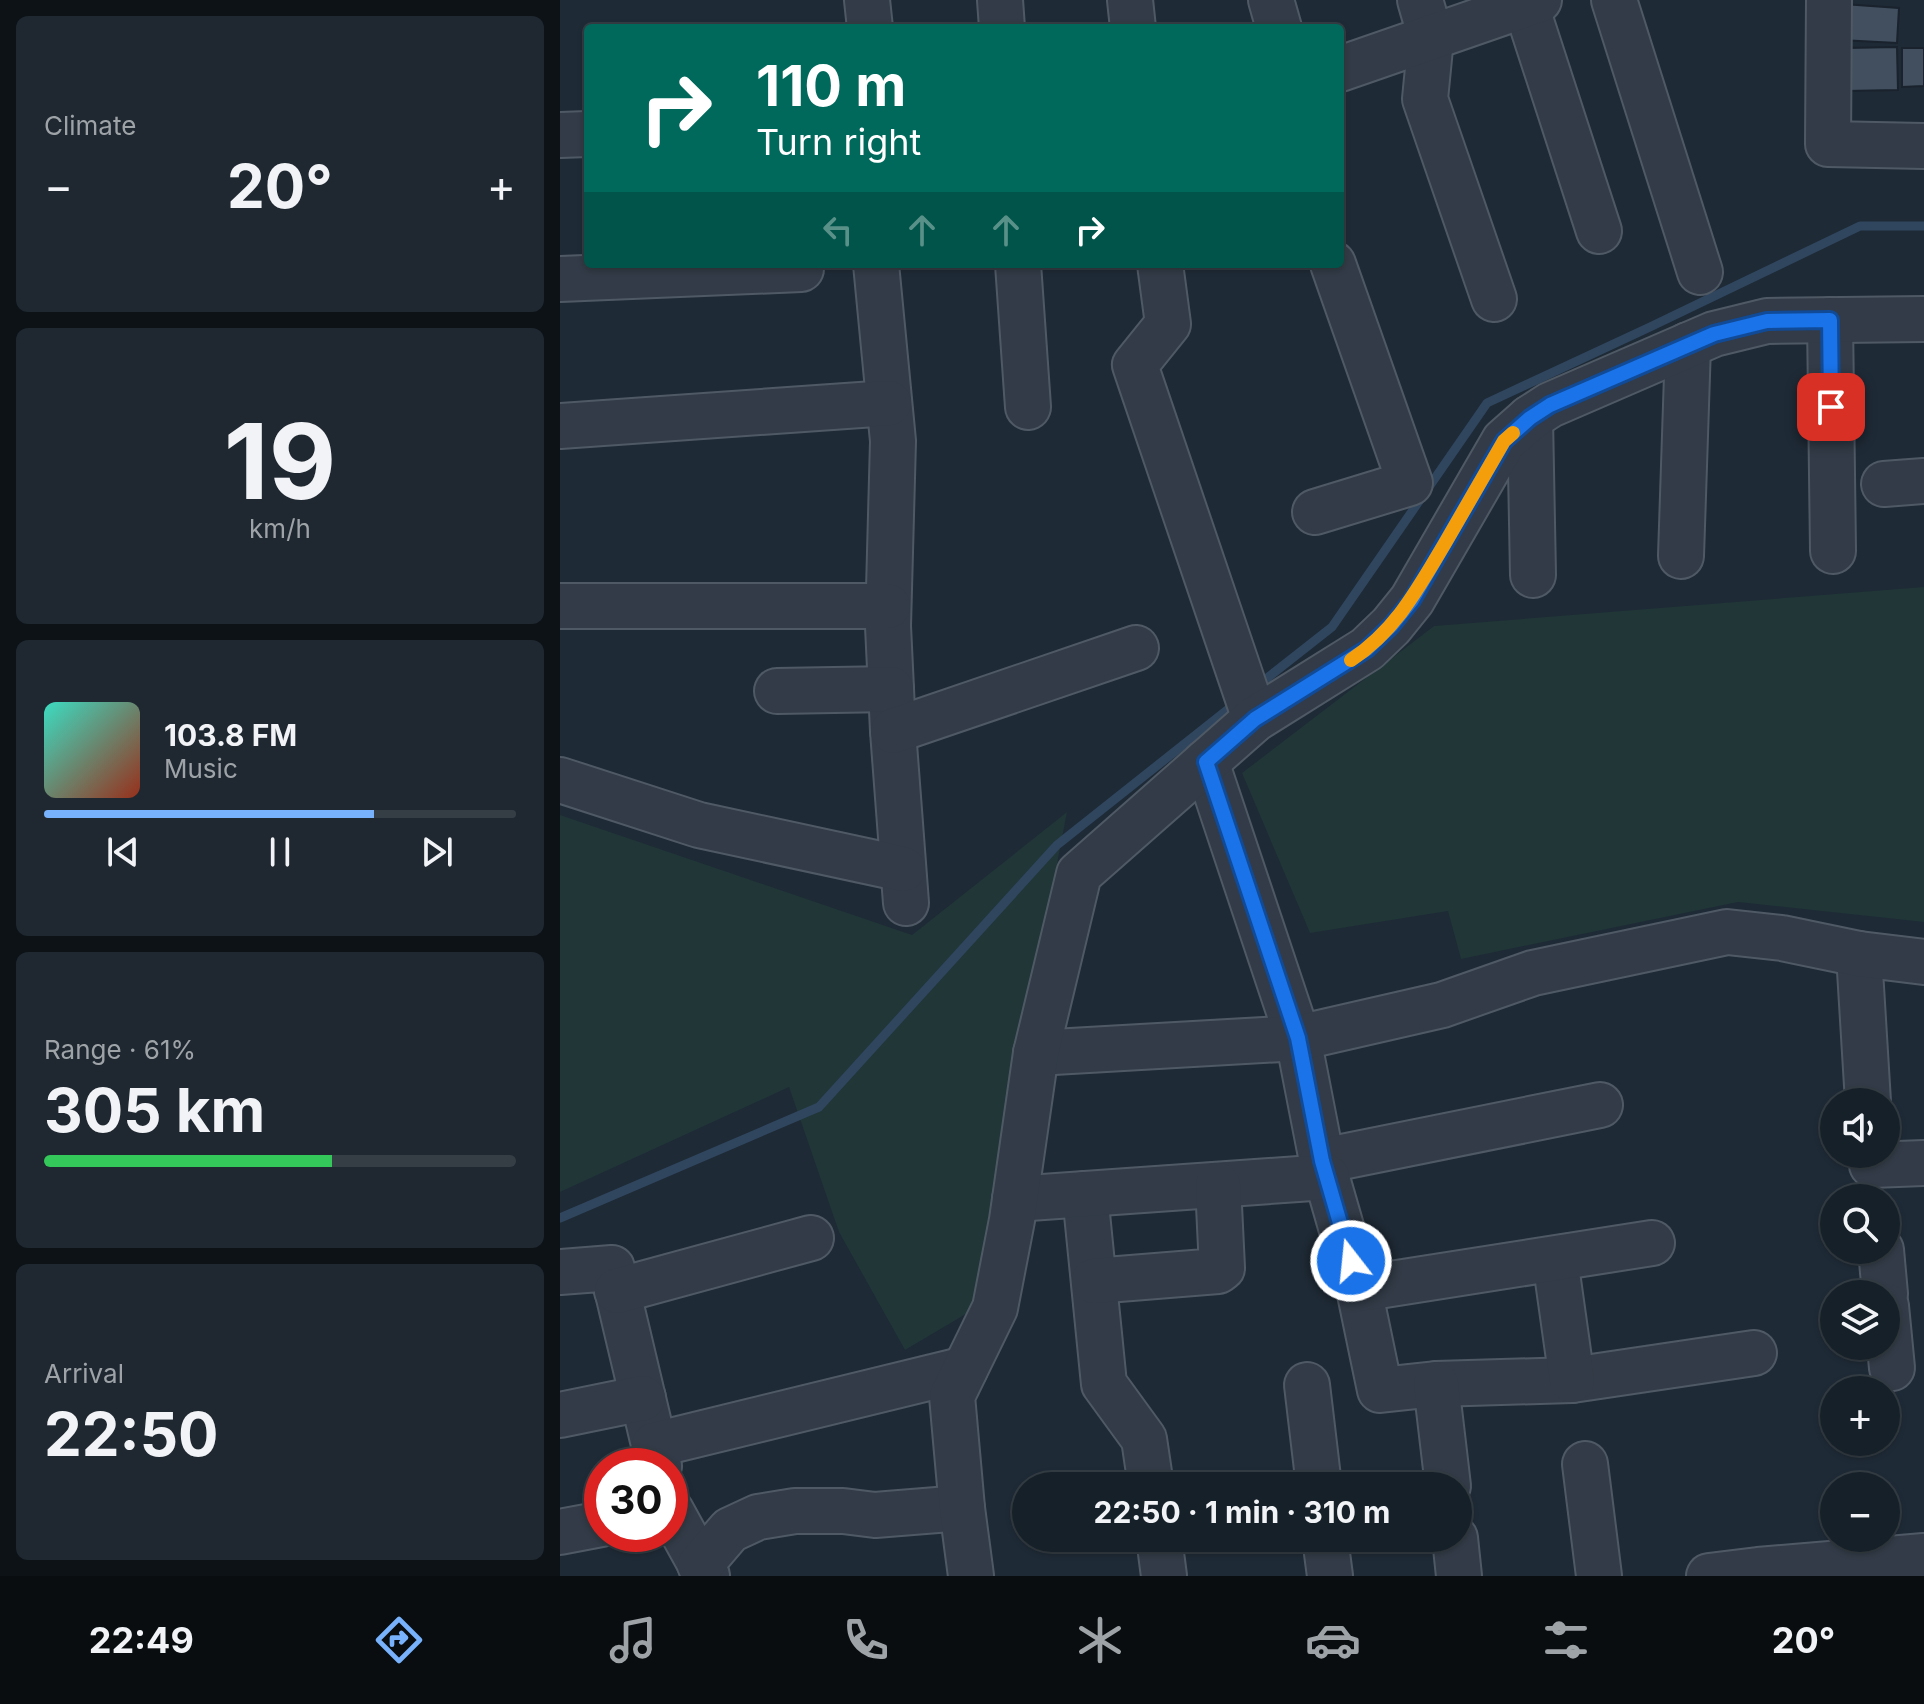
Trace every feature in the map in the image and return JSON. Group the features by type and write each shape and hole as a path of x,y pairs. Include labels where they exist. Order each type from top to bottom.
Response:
{"street":[{"path":"867,0 870,24"},
{"path":"1000,0 1002,24"},
{"path":"1130,0 1133,24"},
{"path":"1271,0 1278,24"},
{"path":"1614,0 1700,272"},
{"path":"1829,0 1828,144 1924,146"},
{"path":"1344,67 1426,19 1532,3 1599,231"},
{"path":"1426,19 1425,99 1494,299"},
{"path":"560,135 584,134"},
{"path":"560,279 801,268"},
{"path":"560,780 905,886 888,606 893,441 876,268"},
{"path":"1018,268 1028,407"},
{"path":"1161,268 1168,324 1135,365 1255,719"},
{"path":"1315,512 1410,483 1334,268"},
{"path":"971,1576 952,1396 995,1308 1015,1199 1036,1053 1079,874 1255,719 1356,657 1391,626 1412,600 1504,441 1530,418 1550,405 1714,334 1767,321 1924,319"},
{"path":"1830,320 1833,551"},
{"path":"1681,556 1688,345"},
{"path":"560,426 889,403"},
{"path":"1530,418 1533,575"},
{"path":"560,606 888,606"},
{"path":"777,691 892,710 1136,648"},
{"path":"1206,762 1298,1038 1325,1169 1359,1289 1380,1390 1436,1384 1572,1380 1754,1353"},
{"path":"1036,1053 1298,1038 1442,1005 1533,973 1727,932 1924,962"},
{"path":"1859,954 1867,1088"},
{"path":"1015,1199 1218,1185 1325,1169 1600,1105"},
{"path":"1873,1172 1924,1163"},
{"path":"1094,1281 1218,1271 1222,1268 1218,1185"},
{"path":"1085,1194 1104,1384 1144,1439 1149,1472"},
{"path":"617,1291 811,1238"},
{"path":"1359,1289 1652,1243"},
{"path":"1555,1259 1572,1380"},
{"path":"560,1272 612,1268 655,1448"},
{"path":"1891,1360 1892,1368"},
{"path":"685,1448 965,1369"},
{"path":"1436,1384 1446,1472"},
{"path":"1307,1385 1317,1472"},
{"path":"560,1415 643,1398"},
{"path":"1585,1464 1599,1576"},
{"path":"688,1542 704,1570 730,1530 758,1517 795,1511 875,1515 962,1508"},
{"path":"560,1532 584,1527"},
{"path":"1161,1552 1164,1576"},
{"path":"1327,1552 1330,1576"},
{"path":"1456,1552 1459,1576"},
{"path":"1709,1576 1924,1556"}],"green space":[{"path":"1924,587 1924,922 1738,902 1461,959 1448,911 1310,933 1242,773 1434,626"},
{"path":"1067,812 971,1311 905,1350 839,1232 789,1087 560,1192 560,815 912,935"}],"building":[{"path":"1843,4 1899,8 1897,43 1840,40"},
{"path":"1897,47 1898,90 1846,91 1845,48"},
{"path":"1902,48 1924,48 1924,86 1902,87"}],"waterway":[{"path":"1257,686 1332,627 1487,403 1860,226 1924,226"},
{"path":"560,1218 819,1107 1057,845 1236,703"}],"slow traffic":[{"path":"1351,660 1391,626 1412,600 1504,441 1513,433"}],"route":[{"path":"1351,1261 1322,1161 1298,1038 1206,762 1255,719 1367,649 1391,626 1412,600 1504,441 1550,405 1714,334 1767,321 1830,320 1831,407"}]}
